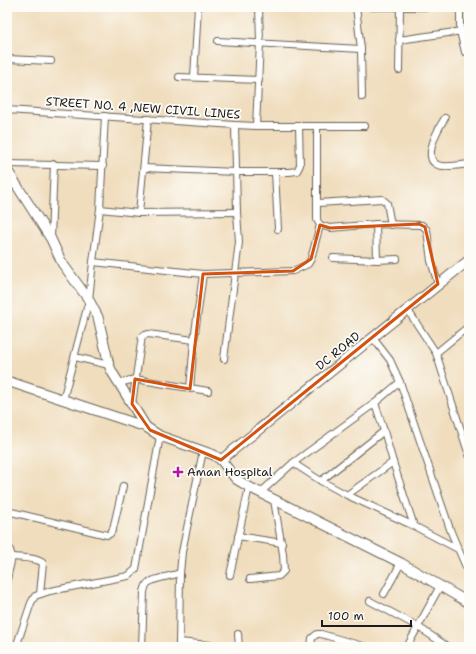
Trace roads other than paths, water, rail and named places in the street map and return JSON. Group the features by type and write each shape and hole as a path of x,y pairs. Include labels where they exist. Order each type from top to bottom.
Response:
{"main road":[{"path":"7,170 18,185 51,239 62,263 89,300 99,322 109,365 146,427"},
{"name":"DC ROAD","path":"221,460 469,260"},
{"path":"7,381 146,427 160,436 214,455 221,460 236,479 249,487 401,563 469,603"}],"street":[{"path":"194,77 198,7"},
{"name":"STREET NO. 4 ,NEW CIVIL LINES","path":"7,110 235,126 256,126 260,44 259,7"},
{"path":"356,7 361,49 362,97"},
{"path":"372,7 436,7"},
{"path":"460,7 460,31 465,52"},
{"path":"399,70 400,8"},
{"path":"400,40 469,30"},
{"path":"218,41 361,49"},
{"path":"7,59 51,61"},
{"path":"179,77 259,80"},
{"path":"63,400 89,300 100,209 105,116"},
{"path":"445,118 433,140 431,158 433,162 440,166 469,164"},
{"path":"139,213 148,119"},
{"path":"224,359 239,242 235,126"},
{"path":"256,126 365,126"},
{"path":"144,168 236,172 294,172 298,170 300,165 300,126"},
{"path":"93,262 203,274 293,271 308,264 314,252 320,225 318,220 317,126"},
{"path":"7,164 103,166"},
{"path":"51,239 54,164"},
{"path":"276,172 278,228"},
{"path":"7,185 18,185"},
{"path":"318,203 382,199 387,203 391,225"},
{"path":"100,209 139,213 237,212"},
{"path":"320,225 330,228 376,224 419,224 427,230 431,261 438,284"},
{"path":"376,224 377,260"},
{"path":"333,258 377,260 397,259"},
{"path":"190,389 194,340 203,274"},
{"path":"407,309 436,353 469,455"},
{"path":"436,353 469,327"},
{"path":"132,404 141,340 144,334 194,340"},
{"path":"373,338 390,360 400,382 458,549 469,571"},
{"path":"75,357 109,365"},
{"path":"119,383 135,378 208,391"},
{"path":"260,493 293,462 374,403 400,382"},
{"path":"374,403 414,526"},
{"path":"321,481 384,431"},
{"path":"16,647 33,598 36,596 50,591 128,576 136,569 160,436"},
{"path":"203,451 183,543 180,574 179,645 210,645 212,647"},
{"path":"293,462 321,481 347,495 414,526 458,549"},
{"path":"347,495 393,462"},
{"path":"7,511 107,535 110,534 113,529 123,486"},
{"path":"230,575 249,487"},
{"path":"250,579 272,578 282,575 284,568 282,543 274,500"},
{"path":"238,536 282,543"},
{"path":"7,548 10,550 12,557 7,579"},
{"path":"12,557 35,560 43,563 40,594"},
{"path":"384,594 401,563"},
{"path":"142,647 145,586 154,580 180,574"},
{"path":"407,647 440,586"},
{"path":"370,601 417,626 448,647"},
{"path":"238,634 239,647"},
{"path":"311,647 312,638 317,634 366,647"}],"place":[{"name":"Aman Hospital","path":"178,472"}]}
